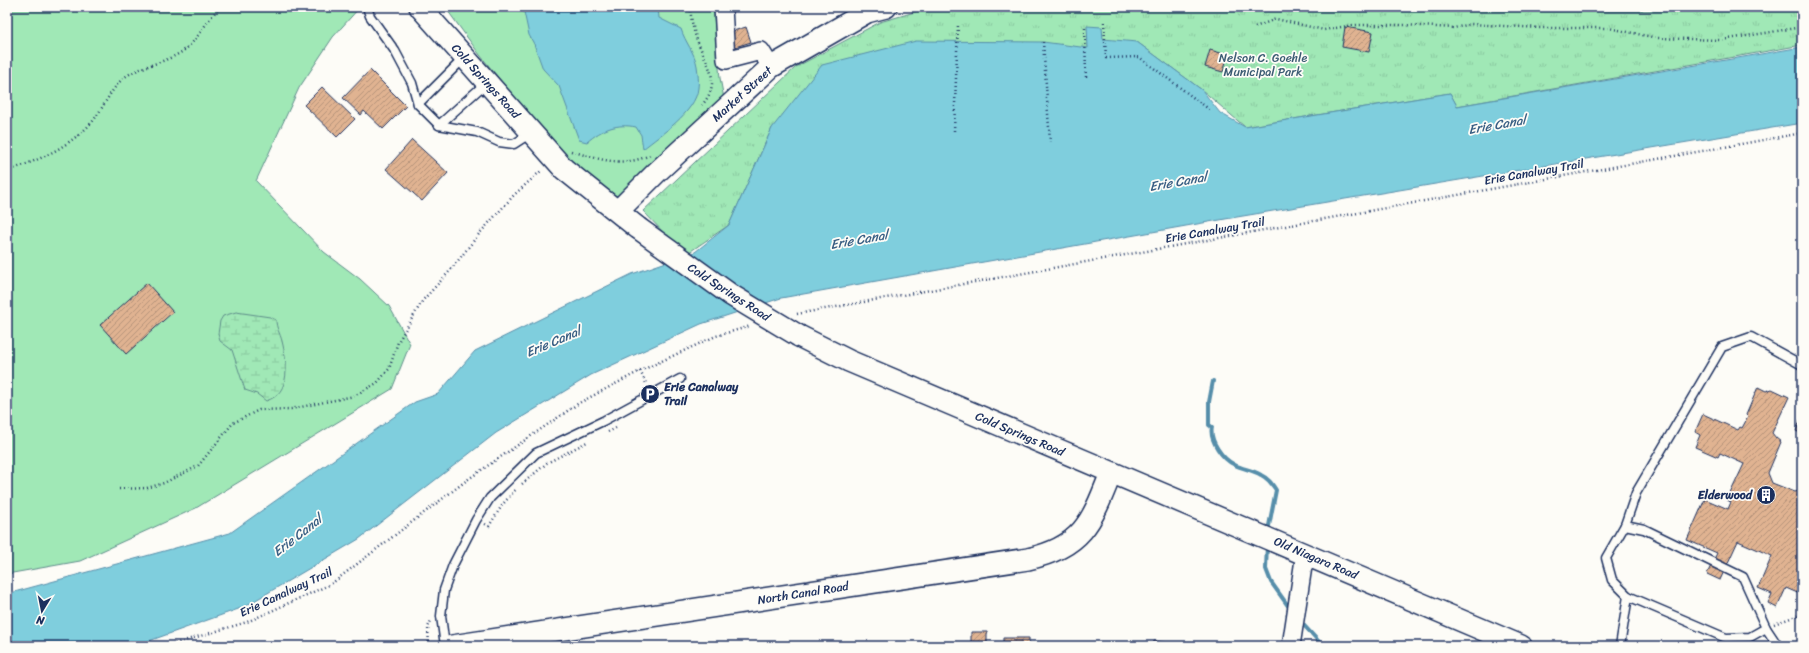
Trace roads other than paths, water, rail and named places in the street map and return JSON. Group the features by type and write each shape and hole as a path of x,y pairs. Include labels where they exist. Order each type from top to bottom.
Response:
{"street":[{"name":"Cold Springs Road","path":"420,7 564,168 638,228 731,295 799,336 849,360 1111,473"},
{"path":"723,7 726,60 761,51 771,67"},
{"name":"Market Street","path":"618,211 657,172 771,67 867,12 886,7"},
{"name":"Old Niagara Road","path":"1111,473 1521,646"},
{"name":"North Canal Road","path":"452,646 1047,555 1066,546 1084,529 1099,503 1111,473"},
{"path":"1291,646 1305,554"}],"lane":[{"path":"367,7 370,16 395,51 412,83 418,104 439,125 477,132 499,142 514,144 531,132"},
{"path":"418,104 464,57"},
{"path":"439,125 487,82"},
{"path":"1766,628 1750,637 1726,638 1628,596 1612,580 1606,558 1625,525 1636,493 1722,347 1751,337 1802,365"},
{"path":"445,646 441,616 444,590 453,565 476,520 490,498 536,453 680,379"},
{"path":"1625,525 1644,530 1743,577 1766,628 1778,646"},
{"path":"1620,646 1628,596"}],"water":[{"path":"523,7 658,7 659,18 681,29 696,61 698,86 696,97 691,106 676,122 643,149 641,135 636,127 629,126 604,130 587,142 579,140 559,86 543,69 529,35"},
{"name":"Erie Canal","path":"1087,26 1102,27 1103,39 1137,42 1202,90 1220,113 1245,127 1450,93 1457,106 1802,47 1802,123 1231,218 781,298 701,324 591,375 496,433 359,539 244,607 135,646 7,646 7,594 230,533 415,402 438,394 475,351 632,274 695,252 729,225 772,128 822,65 916,41 1043,42 1088,48"}],"waterway":[{"path":"1213,381 1209,402 1209,425 1212,427 1212,438 1218,449 1230,462 1258,473 1266,478 1276,490 1268,531"},
{"path":"1267,544 1266,569 1271,582 1291,610"},
{"path":"1299,620 1322,645 1326,646"}],"place":[{"name":"Erie Canalway Trail","path":"650,394"},
{"name":"Elderwood","path":"1766,495"}],"park label":[{"name":"Nelson C. Goehle Municipal Park","path":"1263,65"}]}
